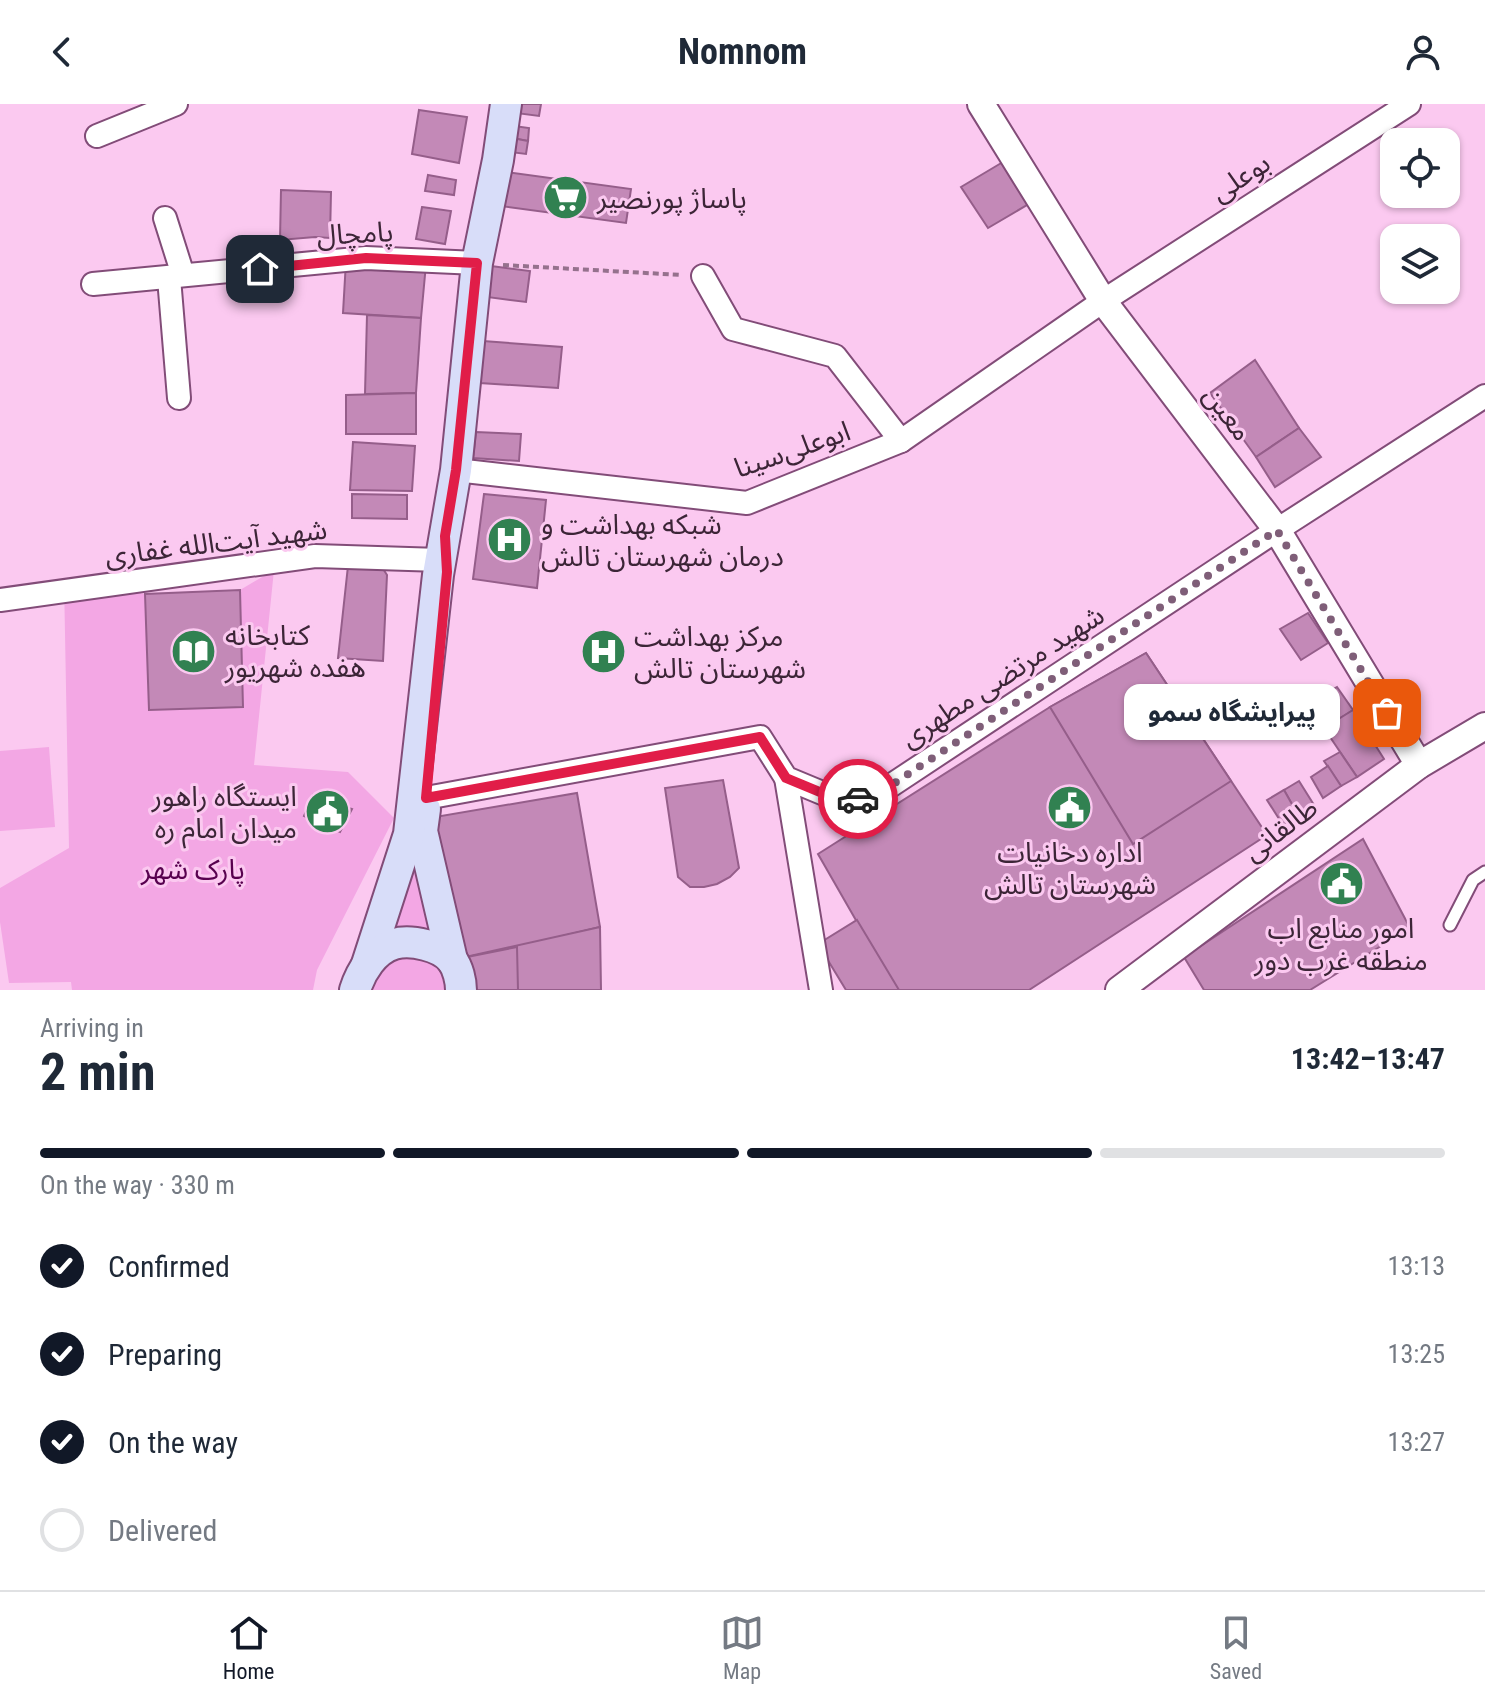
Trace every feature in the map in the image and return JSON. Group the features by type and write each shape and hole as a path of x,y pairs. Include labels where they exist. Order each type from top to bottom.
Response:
{"main road":[{"path":"361,977 409,834 443,548 456,470 477,263 506,104"},
{"path":"443,548 447,572 422,831 461,990"},
{"path":"361,977 380,952 394,944 422,944 437,949 452,960"}],"street":[{"path":"97,136 176,104"},
{"name":"معین","path":"981,104 1103,301 1277,530 1419,765"},
{"name":"بوعلی","path":"1103,301 1409,104"},
{"path":"165,218 176,276 179,398"},
{"name":"پامچال","path":"93,284 366,258 477,263"},
{"path":"703,276 733,329 835,356 901,441"},
{"name":"ابوعلی‌سینا","path":"456,470 747,503 901,441 1103,301"},
{"name":"شهید مرتضی مطهری","path":"786,778 827,795 869,800 1485,396"},
{"name":"شهید آیت‌الله غفاری","path":"0,600 315,556 443,548"},
{"name":"طالقانی","path":"1119,990 1419,765 1485,726"},
{"path":"426,798 760,737 786,778 821,990"}],"lane":[{"path":"1450,925 1473,880 1485,872"}],"path":[{"path":"477,263 703,276"}],"green space":[{"name":"پارک شهر","path":"274,570 254,765 348,772 394,818 317,970 313,990 72,990 71,982 9,983 0,922 0,888 69,848 64,580 145,594 240,590"},
{"path":"49,747 55,827 0,831 0,751"},
{"path":"422,831 461,990 356,990"}],"building":[{"path":"518,104 541,104 539,116 516,113"},
{"path":"419,110 467,117 459,163 412,154"},
{"path":"514,126 529,128 528,141 512,138"},
{"path":"512,138 528,141 526,154 510,152"},
{"path":"1013,156 1039,198 988,228 961,187"},
{"name":"پاساژ پورنصیر","path":"507,172 631,189 626,223 501,206"},
{"path":"428,175 456,180 454,195 425,191"},
{"path":"281,190 331,192 330,238 280,240"},
{"path":"422,207 451,211 445,244 416,239"},
{"path":"346,261 426,264 421,318 343,313"},
{"path":"491,266 530,271 526,302 487,297"},
{"path":"367,315 421,318 416,393 365,394"},
{"path":"483,341 562,347 558,388 480,383"},
{"path":"1255,360 1299,428 1256,457 1210,393"},
{"path":"416,393 416,434 346,434 346,395"},
{"path":"1299,428 1321,457 1275,487 1256,457"},
{"path":"476,432 521,434 519,461 473,458"},
{"path":"353,442 415,446 412,491 350,490"},
{"path":"352,494 407,495 407,519 352,518"},
{"name":"شبکه بهداشت و درمان شهرستان تالش","path":"484,494 546,500 537,588 473,579"},
{"path":"380,564 387,575 383,661 338,658 348,566"},
{"name":"کتابخانه هفده شهریور","path":"240,590 243,707 149,710 145,594"},
{"path":"1308,613 1328,643 1301,660 1280,629"},
{"name":"اداره دخانیات شهرستان تالش","path":"1146,653 1267,835 1029,990 896,990 818,854 1050,707"},
{"path":"1146,653 1231,781 1133,844 1050,707"},
{"path":"1337,687 1353,710 1320,731 1302,706"},
{"path":"1353,710 1384,759 1357,777 1324,728"},
{"path":"1340,752 1357,777 1341,786 1324,761"},
{"path":"1328,766 1341,786 1323,798 1311,777"},
{"path":"723,780 739,868 717,884 690,887 678,877 665,788"},
{"path":"1299,781 1314,805 1298,815 1284,790"},
{"path":"1284,790 1298,815 1283,825 1267,800"},
{"path":"577,793 600,927 452,960 435,817"},
{"name":"ایستگاه راهور میدان امام ره","path":"313,795 352,809 340,832 304,816"},
{"name":"امور منابع اب منطقه غرب دور","path":"1363,839 1410,928 1310,990 1204,990 1184,957"},
{"path":"857,920 899,990 846,990 818,944"},
{"path":"600,927 601,990 461,990 452,960"},
{"path":"517,947 518,990 461,990 452,960"}],"way so far":[{"path":"858,799 869,800 1277,530 1387,713"}],"place":[{"name":"پاساژ پورنصیر","path":"566,198"},
{"name":"شبکه بهداشت و درمان شهرستان تالش","path":"510,540"},
{"name":"کتابخانه هفده شهریور","path":"194,651"},
{"name":"مرکز بهداشت شهرستان تالش","path":"603,652"},
{"name":"پیرایشگاه سمو","path":"1387,713"},
{"name":"اداره دخانیات شهرستان تالش","path":"1070,808"},
{"name":"ایستگاه راهور میدان امام ره","path":"328,812"},
{"name":"امور منابع اب منطقه غرب دور","path":"1341,883"}],"route":[{"path":"260,269 366,258 477,263 456,470 445,536 447,572 426,798 760,737 786,778 827,795 858,799"}]}
